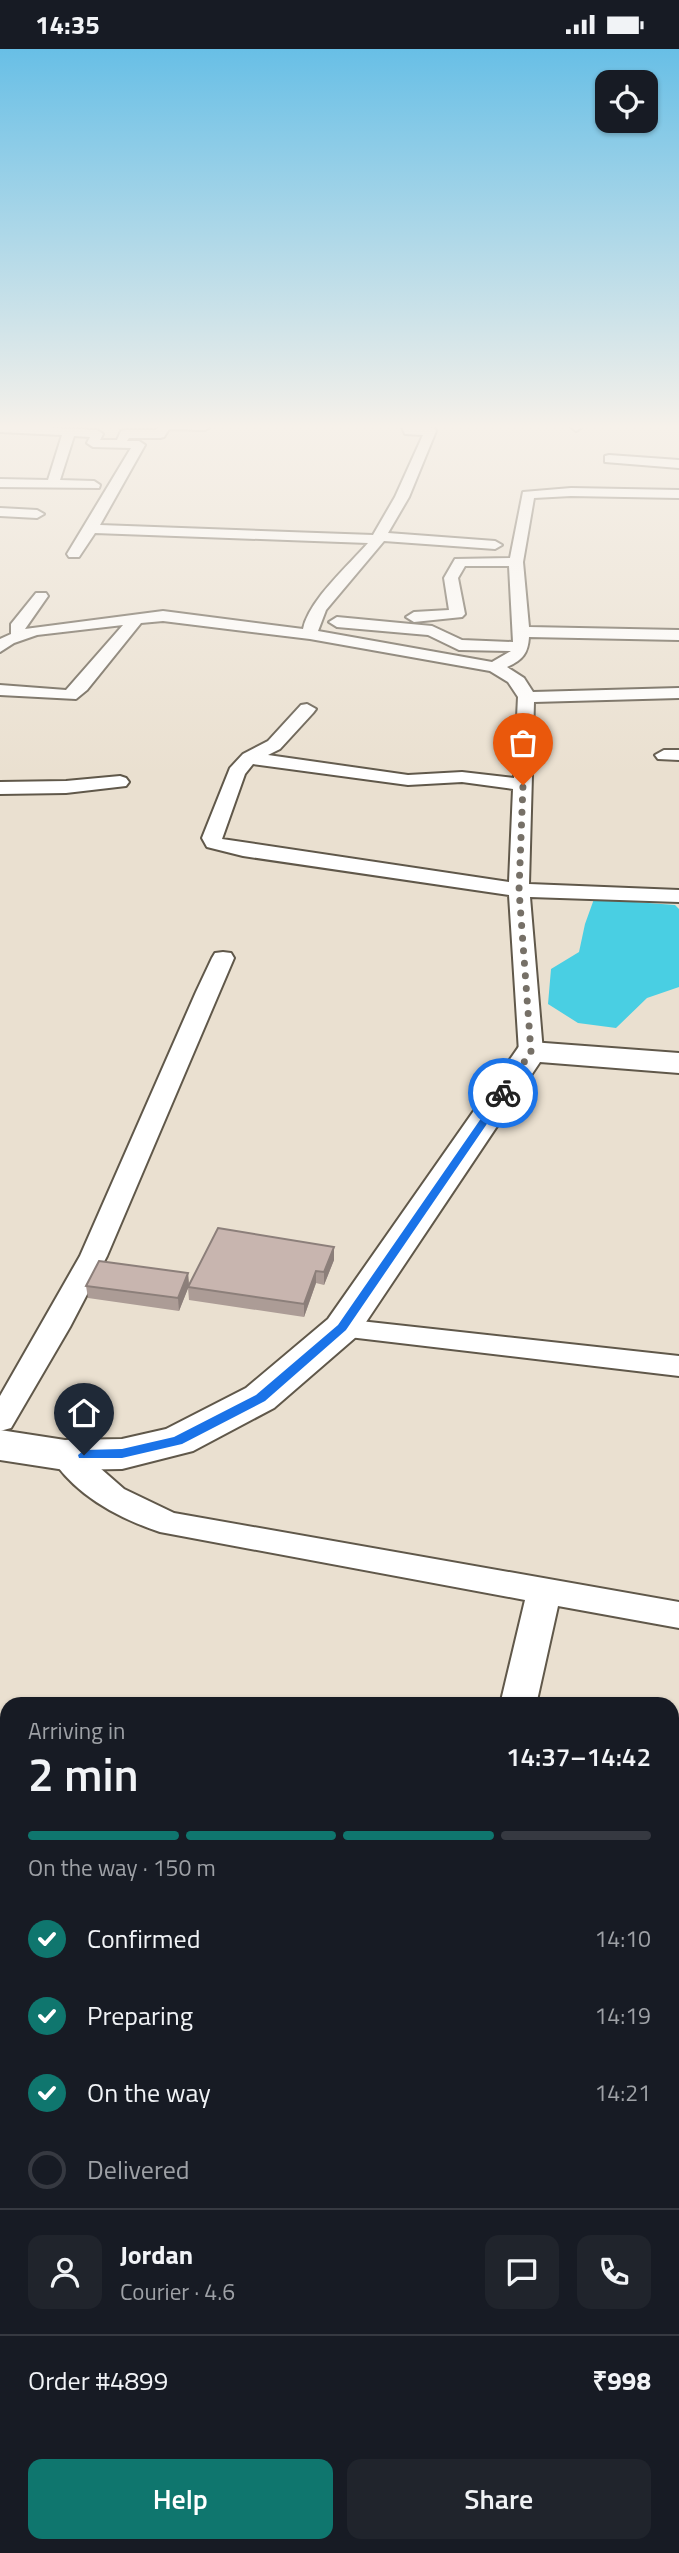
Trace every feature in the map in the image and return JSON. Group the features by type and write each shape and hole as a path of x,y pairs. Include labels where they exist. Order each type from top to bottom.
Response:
{"main road":[{"path":"0,1445 65,1455 122,1454 178,1441 260,1398 342,1328 531,1052 679,1063"}],"street":[{"path":"74,554 82,542"},
{"path":"312,627 328,595 374,542"},
{"path":"417,542 516,554"},
{"path":"494,667 515,658 521,640 516,554 518,542"},
{"path":"402,628 410,617 457,614 451,578 460,562 516,554"},
{"path":"20,635 17,631 19,624 41,596"},
{"path":"0,647 20,635 137,618 176,617 312,627 402,628 432,631 459,645 521,640 679,635"},
{"path":"0,690 70,695 81,686 137,618"},
{"path":"312,627 494,667 524,688 526,697 519,890 531,1052"},
{"path":"526,697 679,693"},
{"path":"307,709 274,745 249,758 236,772 212,838 214,843 243,850 519,890 679,896"},
{"path":"249,758 397,779 462,777 523,785"},
{"path":"0,789 120,782"},
{"path":"0,1421 49,1339 97,1249 197,1011 223,958"},
{"path":"342,1328 679,1366"},
{"path":"65,1455 104,1494 133,1511 171,1524 679,1615"},
{"path":"520,1697 544,1592"}],"water":[{"path":"594,899 675,905 679,909 679,987 647,998 616,1028 578,1023 548,1004 551,969 579,952"}],"building":[{"path":"218,1228 334,1247 324,1272 316,1271 304,1304 188,1287"},
{"path":"99,1261 188,1273 178,1298 86,1286"}],"way so far":[{"path":"503,1093 531,1052 519,890 523,785"}],"route":[{"path":"84,1455 122,1454 178,1441 260,1398 342,1328 503,1093"}]}
